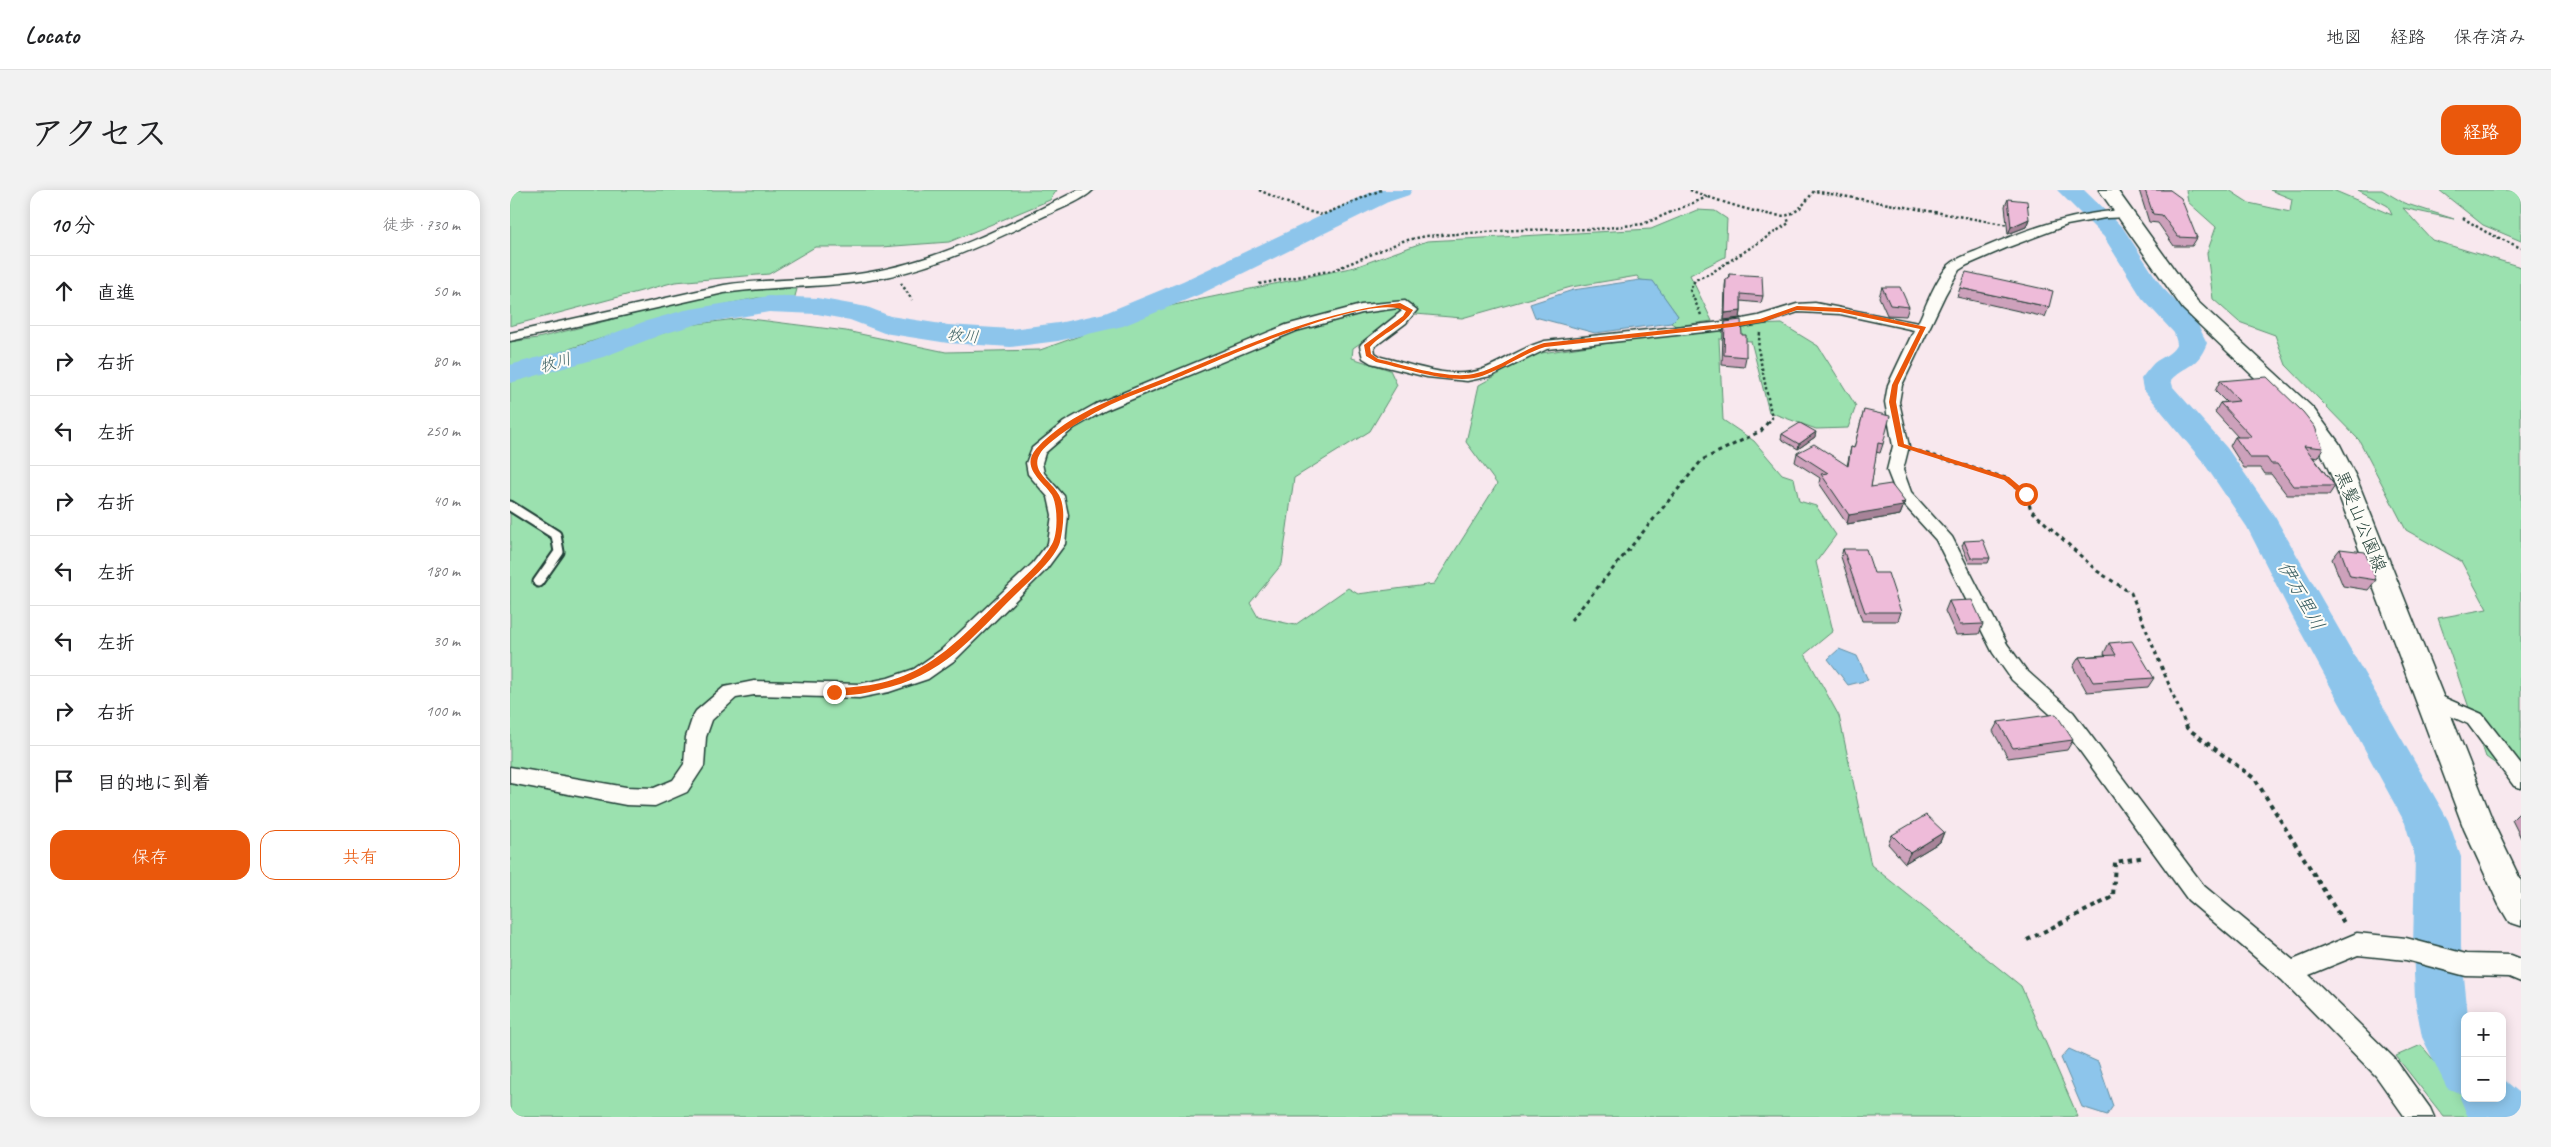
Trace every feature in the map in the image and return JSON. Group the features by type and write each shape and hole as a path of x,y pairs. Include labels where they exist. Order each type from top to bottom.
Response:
{"main road":[{"name":"黒髪山公園線","path":"2108,190 2116,214 2190,305 2299,407 2328,443 2344,477 2480,830 2511,895 2521,911"}],"street":[{"path":"510,337 736,286 834,282 903,269 1007,229 1087,190"},
{"path":"2116,214 2085,218 2031,232 1962,262 1954,268 1938,296 1895,385 1892,402 1901,446 1895,470 1904,494 1943,537 2000,648 2018,675 2066,717 2165,854 2196,893 2290,972 2385,1068 2421,1117"},
{"path":"510,775 626,796 655,797 680,786 694,766 696,737 703,716 731,692 754,688 859,691 889,685 921,674 948,655 1039,567 1056,544 1060,515 1056,496 1036,474 1034,462 1038,451 1069,425 1100,407 1291,328 1361,309 1400,304 1410,310 1406,317 1373,339 1367,346 1368,355 1376,360 1448,376 1466,377 1480,375 1544,345 1652,335 1706,326 1761,320 1797,308 1815,307 1840,310 1924,328"},
{"path":"2429,698 2475,719 2521,780"},
{"path":"2290,972 2357,944 2406,949 2466,965 2511,966 2521,971"}],"lane":[{"path":"510,506 556,535 559,552 538,582"}],"path":[{"path":"1259,190 1303,210 1322,216 1381,190"},
{"path":"1690,190 1707,198 1787,217 1794,214 1814,190 2010,225 2031,232"},
{"path":"1259,284 1334,270 1403,241 1426,236 1516,230 1596,229 1643,224 1707,198"},
{"path":"1706,326 1690,290 1695,280 1711,273 1789,222 1787,217"},
{"path":"2463,218 2486,232 2521,248"},
{"path":"1572,620 1702,460 1761,431 1772,418 1758,348 1761,320"},
{"path":"1901,446 2006,478 2026,494 2031,510 2097,572 2131,592 2187,728 2254,779 2357,944"},
{"path":"2027,940 2114,897 2115,862 2165,854"}],"green space":[{"path":"510,190 1057,190 1050,200 949,242 881,247 815,247 769,274 675,282 510,326"},
{"path":"2186,190 2229,190 2249,203 2290,212 2292,199 2270,190 2333,190 2392,215 2388,206 2358,190 2382,190 2404,203 2454,219 2403,208 2432,240 2521,267 2521,782 2486,757 2438,618 2487,609 2461,561 2406,530 2359,440 2286,365 2275,335 2239,322 2213,299 2207,253 2216,227 2188,202"},
{"path":"2439,190 2521,190 2521,241 2483,225"},
{"path":"1697,210 1715,211 1727,219 1725,257 1690,275 1712,321 1676,326 1671,323 1678,316 1653,282 1640,280 1637,276 1571,287 1462,318 1404,313 1353,348 1352,358 1390,370 1397,385 1370,431 1294,478 1282,564 1250,603 1258,617 1295,625 1348,588 1358,594 1434,584 1497,484 1466,442 1479,385 1535,354 1722,326 1782,324 1818,346 1856,406 1848,428 1816,429 1769,412 1751,341 1719,339 1723,420 1754,441 1782,474 1794,478 1799,501 1816,506 1836,535 1816,562 1833,631 1805,654 1839,716 1871,865 2021,986 2078,1117 510,1117 510,381 689,325 743,318 846,331 946,352 1040,350 1155,309 1355,267 1427,241 1651,229"},
{"path":"753,289 797,289 794,300 757,298 677,314 510,368 510,342 538,338 701,297"},
{"path":"2421,1045 2461,1093 2461,1102 2469,1102 2483,1117 2444,1117 2396,1056"}],"water":[{"path":"1640,280 1653,281 1678,316 1671,323 1595,333 1535,317 1530,304 1573,290"},
{"path":"1839,649 1857,656 1868,680 1848,685 1828,659"},
{"path":"2069,1049 2098,1062 2113,1106 2107,1115 2082,1107 2061,1058"}],"building":[{"path":"2145,190 2170,190 2181,198 2197,238 2178,237 2162,215 2153,214"},
{"path":"2008,199 2027,201 2029,219 2011,227"},
{"path":"1966,272 2053,291 2049,307 1960,288"},
{"path":"1729,274 1762,276 1763,296 1741,294 1741,311 1725,313 1726,279 1729,279"},
{"path":"1882,287 1900,287 1909,307 1890,305"},
{"path":"1741,320 1742,335 1746,335 1746,357 1724,355 1725,322"},
{"path":"2267,377 2303,412 2315,427 2323,448 2304,446 2335,486 2293,486 2277,464 2271,464 2267,458 2250,458 2235,437 2252,437 2220,403 2239,401 2220,381"},
{"path":"1864,410 1890,416 1883,444 1878,443 1871,487 1891,484 1905,502 1901,503 1903,506 1849,515 1821,474 1828,473 1797,453 1814,444 1848,466 1851,447 1854,448"},
{"path":"1800,423 1816,432 1799,444 1782,434"},
{"path":"1983,540 1990,558 1971,558 1964,541"},
{"path":"1843,549 1866,549 1874,573 1888,573 1901,612 1865,612"},
{"path":"2340,549 2365,552 2376,580 2350,576"},
{"path":"1972,600 1983,624 1960,625 1949,601"},
{"path":"2132,641 2154,678 2093,682 2079,657 2116,655 2109,643"},
{"path":"2056,714 2073,740 2013,748 1998,722"},
{"path":"1926,815 1944,832 1910,853 1892,835"}],"waterway":[{"name":"牧川","path":"510,374 593,351 653,328 695,316 769,304 817,306 857,313 884,324 948,334 1011,338 1058,332 1113,320 1193,287 1379,197 1400,190"},
{"name":"伊万里川","path":"2069,190 2089,207 2114,233 2152,292 2188,331 2192,343 2187,355 2164,370 2156,379 2158,389 2215,455 2263,525 2311,616 2426,820 2438,857 2437,947 2440,999 2447,1037 2461,1063"},
{"name":"伊万里川","path":"2490,1102 2507,1117"}],"route":[{"path":"834,692 859,691 889,685 921,674 948,655 1039,567 1056,544 1060,515 1056,496 1036,474 1034,462 1038,451 1069,425 1100,407 1291,328 1361,309 1400,304 1410,310 1406,317 1373,339 1367,346 1368,355 1376,360 1448,376 1466,377 1480,375 1544,345 1652,335 1706,326 1732,325 1761,320 1797,308 1815,307 1840,310 1924,328 1895,385 1892,402 1901,446 2006,478 2026,494"}]}
